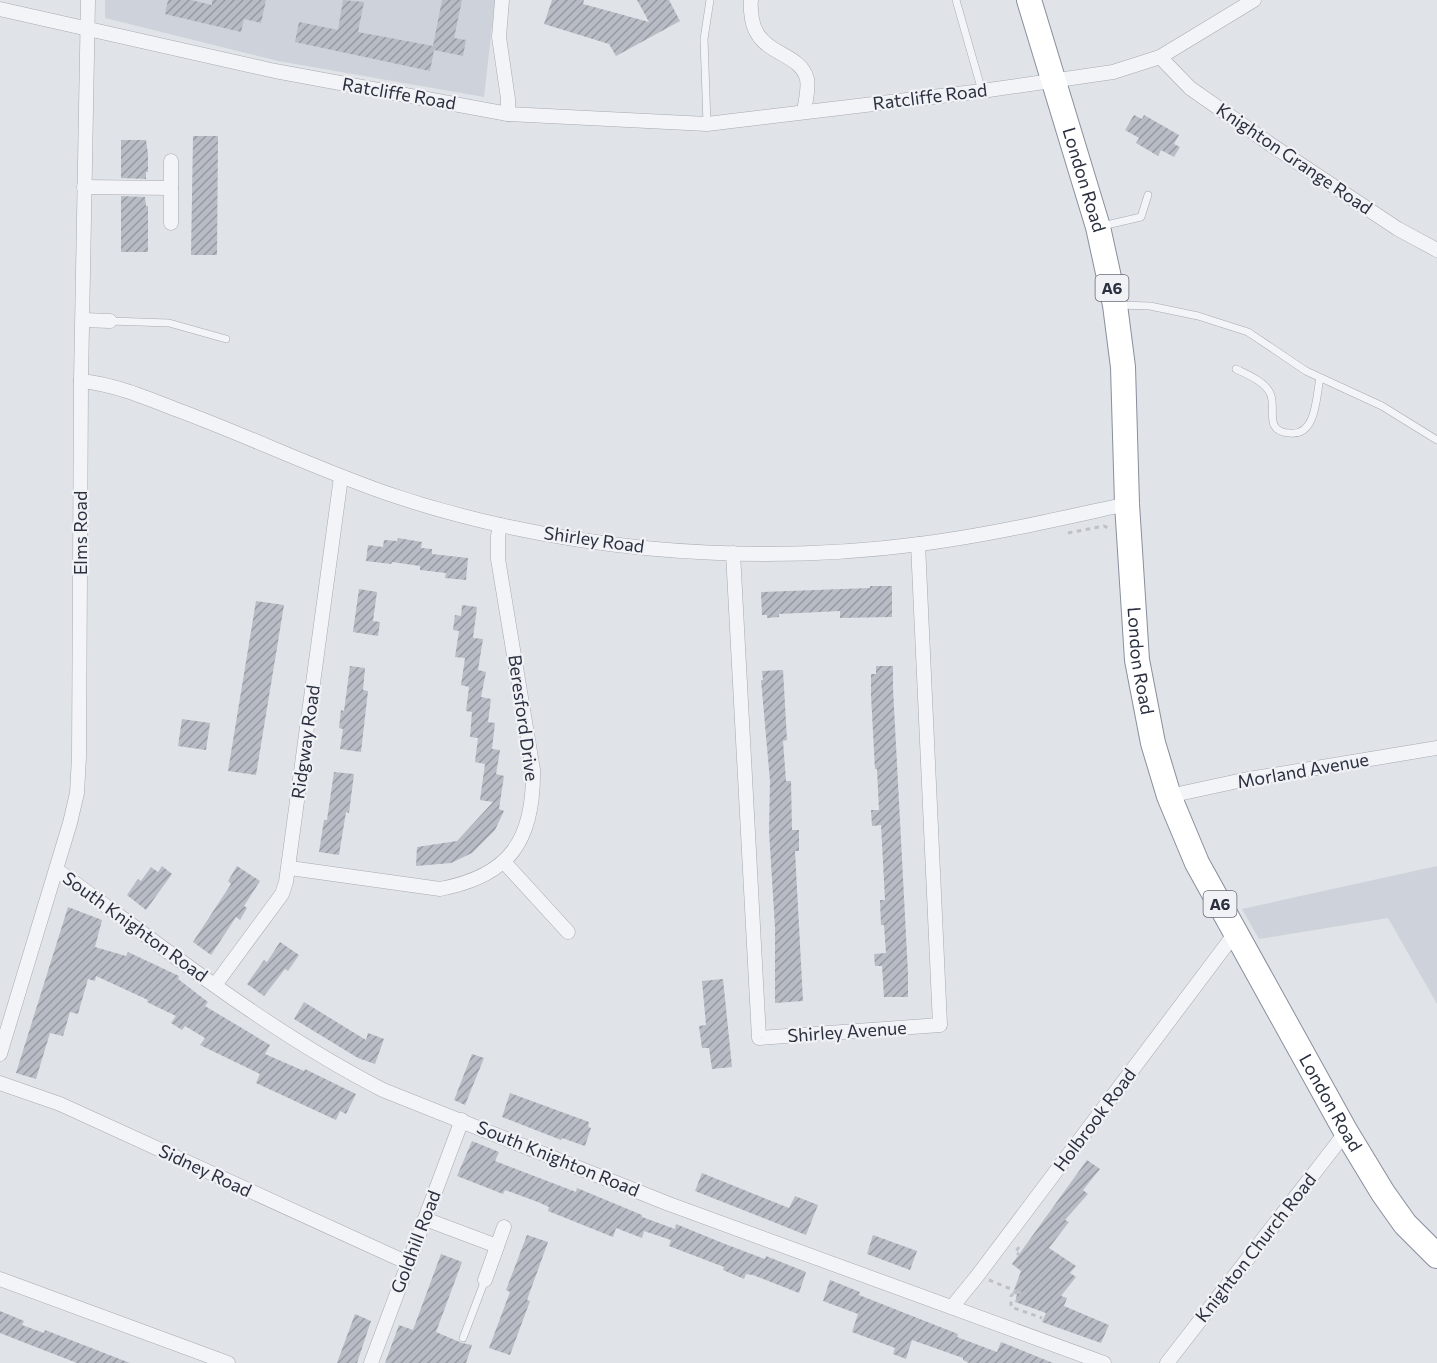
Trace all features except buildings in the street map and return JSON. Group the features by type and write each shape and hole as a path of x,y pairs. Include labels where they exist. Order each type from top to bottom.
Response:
{"highway":[{"name":"London Road","path":"1029,0 1098,227 1115,305 1123,367 1127,504 1137,660 1153,743 1169,796 1197,863 1346,1132 1405,1224 1437,1256"}],"street":[{"name":"Elms Road","path":"0,1054 57,870 77,793 88,0"},
{"path":"502,0 499,37 508,114"},
{"path":"751,0 753,26 759,39 803,71 807,81 804,112"},
{"name":"Ratcliffe Road","path":"0,9 275,71 508,114 707,124 982,91 1113,72 1160,57 1254,0"},
{"name":"Knighton Grange Road","path":"1160,57 1190,88 1270,144 1398,229 1437,250"},
{"path":"171,161 171,224"},
{"path":"84,187 171,189"},
{"path":"83,320 110,321"},
{"name":"Shirley Road","path":"81,381 96,382 218,424 341,477 428,506 500,525 615,545 733,553 827,552 918,544 992,533 1127,504"},
{"name":"Ridgway Road","path":"215,985 282,894 290,868 341,477"},
{"name":"Beresford Drive","path":"290,868 440,890 464,885 484,876 504,862 521,840 529,818 533,796 533,770 498,559 500,525"},
{"name":"Shirley Avenue","path":"733,553 759,1038 940,1025 918,544"},
{"name":"Morland Avenue","path":"1169,796 1243,780 1437,748"},
{"path":"504,862 568,932"},
{"name":"South Knighton Road","path":"57,870 281,1031 382,1090 669,1204 1104,1363"},
{"name":"Holbrook Road","path":"952,1307 1236,932"},
{"name":"Sidney Road","path":"0,1083 60,1104 408,1263"},
{"name":"Goldhill Road","path":"371,1363 462,1120"},
{"name":"Knighton Church Road","path":"1167,1363 1346,1132"},
{"path":"425,1219 497,1246"},
{"path":"485,1280 504,1227"},
{"path":"0,1279 228,1363"}],"lane":[{"path":"707,124 704,39 710,0"},
{"path":"956,0 982,91"},
{"path":"1098,227 1141,217 1148,195"},
{"path":"1115,305 1150,306 1198,316 1248,332 1295,365 1382,406 1437,440"},
{"path":"110,321 170,323 226,339"},
{"path":"1236,369 1266,387 1271,395 1275,427 1289,434 1300,432 1308,427 1320,378"},
{"path":"463,1338 485,1280"}],"path":[{"path":"1064,519 1066,534 1104,526 1108,527 1110,533"},
{"path":"978,1275 1021,1293"},
{"path":"1016,1291 1011,1296 1011,1306 1042,1318"}],"shaded area":[{"path":"105,0 495,0 484,97 278,61 105,18"},
{"path":"1437,866 1437,1004 1388,918 1259,939 1242,909"}]}
